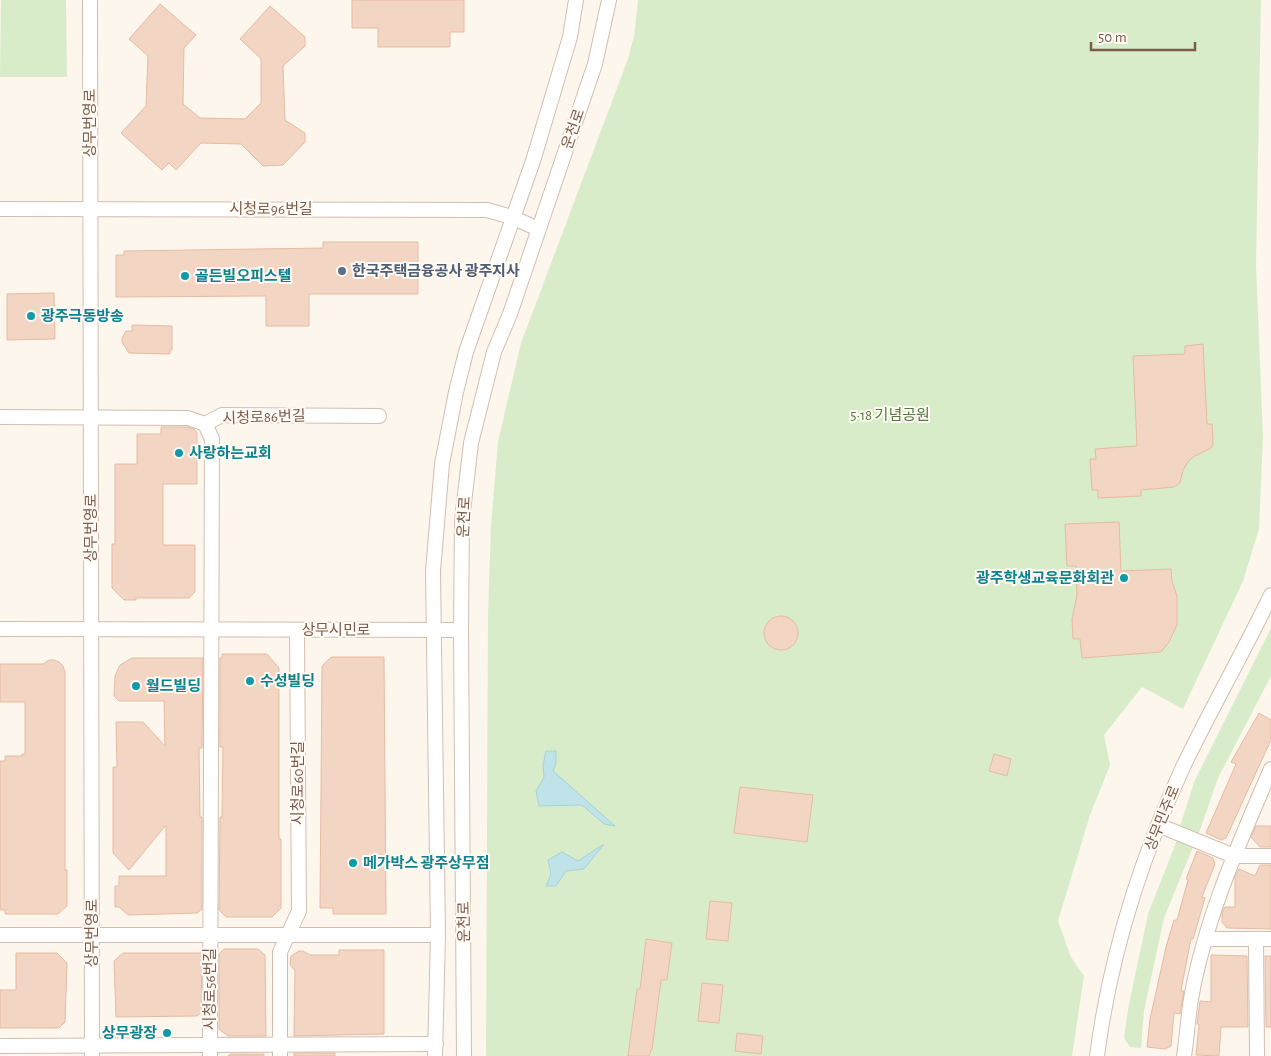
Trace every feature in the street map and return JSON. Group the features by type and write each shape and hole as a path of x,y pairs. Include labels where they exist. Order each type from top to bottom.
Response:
{"street":[{"name":"상무번영로","path":"90,0 92,1051"},
{"name":"운천로","path":"436,1050 438,935 433,571 445,443 466,352 532,161 570,37 576,0"},
{"name":"운천로","path":"464,1056 462,520 470,443 494,352 510,314 595,64 609,0"},
{"name":"시청로96번길","path":"0,209 487,210 538,229"},
{"name":"시청로86번길","path":"0,417 188,418 206,424 222,416 378,416"},
{"path":"206,424 212,439 210,935"},
{"name":"상무민주로","path":"1097,1056 1100,1030 1132,896 1158,825 1184,766 1271,595"},
{"name":"상무시민로","path":"0,629 461,630"},
{"name":"시청로60번길","path":"288,934 299,911 297,630"},
{"path":"1184,1056 1191,999 1206,940 1234,856 1271,769"},
{"path":"1158,825 1234,856 1271,856"},
{"path":"280,1050 280,952 288,934"},
{"path":"0,935 438,935"},
{"name":"시청로56번길","path":"210,935 210,1050"},
{"path":"1206,940 1271,940"},
{"path":"1256,940 1257,1056"},
{"name":"시청로56번길","path":"0,1046 92,1051 436,1050"}],"green space":[{"path":"1,0 66,0 67,77 0,77"},
{"name":"5·18 기념공원","path":"638,0 1261,0 1256,265 1263,436 1259,529 1243,581 1183,709 1142,687 1104,735 1110,765 1090,815 1058,921 1071,957 1084,976 1072,1056 486,1056 488,615 491,525 498,442 521,343 628,59 634,36"},
{"path":"1271,628 1271,676 1218,778 1199,833 1180,826 1195,780"},
{"path":"1177,840 1193,847 1164,918 1144,1011 1141,1048 1130,1047 1124,1038 1128,1009 1148,914"}],"water":[{"path":"546,751 556,751 556,763 553,771 615,826 604,824 582,805 539,806 536,791 544,777 543,765"},
{"path":"604,844 584,869 566,871 556,886 546,886 551,874 548,860 562,852 578,861"}],"building":[{"path":"352,0 464,0 464,32 450,32 450,47 378,47 378,28 352,28"},
{"path":"160,4 196,35 184,48 183,104 200,118 245,119 261,103 261,59 240,39 270,6 305,37 305,46 283,66 285,120 305,133 305,142 283,165 263,166 241,144 201,143 176,170 169,163 162,170 121,133 146,106 148,56 129,39"},
{"path":"323,242 418,242 418,294 309,294 309,326 266,326 266,296 116,297 116,255 124,255 124,251 323,248"},
{"name":"광주극동방송","path":"54,293 55,339 7,340 7,294"},
{"path":"132,325 172,326 172,350 170,350 170,354 129,353 122,342 122,338 126,331 132,331"},
{"path":"1203,344 1207,424 1212,424 1213,444 1211,448 1193,457 1188,462 1183,470 1180,483 1174,487 1141,490 1141,496 1098,498 1098,490 1092,490 1090,459 1096,459 1095,449 1137,446 1133,356 1185,354 1185,346"},
{"path":"161,427 187,427 194,429 197,433 197,484 163,484 163,545 195,545 195,592 189,598 136,598 136,600 124,600 112,588 112,544 115,544 115,464 137,464 137,434 161,434"},
{"name":"광주학생교육문화회관","path":"1119,522 1121,571 1171,569 1172,581 1177,596 1177,625 1169,642 1161,652 1082,658 1080,639 1073,639 1072,619 1077,595 1076,566 1067,566 1065,524"},
{"path":"781,616 788,617 793,621 797,626 797,640 793,645 788,649 781,650 774,649 769,645 765,640 764,633 765,626 769,621 774,617"},
{"path":"222,654 267,654 279,668 281,908 272,917 226,917 219,910 223,747 220,747 220,658 222,658"},
{"path":"331,657 384,657 386,914 333,914 333,908 320,908 322,666"},
{"path":"132,658 203,658 202,748 199,748 200,817 202,817 202,909 197,913 128,915 119,907 115,907 115,886 119,886 119,876 166,876 166,825 129,870 113,853 113,767 117,767 116,722 143,722 165,746 164,701 119,701 114,696 115,676 120,665"},
{"path":"49,660 59,662 65,672 65,870 67,870 67,906 58,914 5,914 5,910 0,910 0,761 5,761 5,756 22,756 22,754 25,754 25,702 0,702 0,664 43,664"},
{"path":"1259,713 1271,720 1271,740 1226,838 1221,840 1206,833 1236,764 1231,762"},
{"path":"994,754 1011,759 1007,776 989,771"},
{"path":"740,787 813,795 807,842 734,833"},
{"path":"1256,826 1271,826 1271,847 1260,847 1251,837"},
{"path":"1197,851 1213,858 1215,864 1202,897 1205,898 1193,939 1191,939 1181,991 1184,991 1180,1014 1174,1013 1171,1046 1165,1049 1147,1047 1150,1019 1166,947 1174,920 1177,920 1188,880 1186,879"},
{"path":"1260,865 1271,865 1271,929 1227,928 1222,922 1222,913 1225,907 1235,907 1235,877 1239,869 1255,876"},
{"path":"710,901 732,903 728,941 706,939"},
{"path":"646,939 672,943 667,980 661,980 652,1050 649,1056 628,1056 637,989 640,989"},
{"path":"224,949 258,949 265,955 266,1036 228,1036 219,1029 219,954"},
{"path":"339,950 384,950 384,1034 294,1036 295,971 290,964 291,956 299,951 310,955 339,955"},
{"path":"16,953 57,953 67,963 65,1022 59,1028 0,1028 0,990 16,990"},
{"path":"123,953 202,953 201,1013 197,1016 116,1017 114,961"},
{"path":"1211,955 1247,956 1248,1027 1221,1027 1219,1056 1196,1055 1200,1001 1211,1002"},
{"path":"1265,956 1271,956 1271,1027 1266,1027"},
{"path":"702,983 723,985 719,1023 698,1021"},
{"path":"737,1033 763,1036 761,1054 735,1051"},
{"path":"294,1053 335,1053 335,1056 294,1056"},
{"path":"230,1054 264,1054 264,1056 228,1056"}],"place":[{"name":"한국주택금융공사 광주지사","path":"342,271"},
{"name":"골든빌오피스텔","path":"185,276"},
{"name":"광주극동방송","path":"31,316"},
{"name":"사랑하는교회","path":"179,453"},
{"name":"광주학생교육문화회관","path":"1124,578"},
{"name":"수성빌딩","path":"250,681"},
{"name":"월드빌딩","path":"136,686"},
{"name":"메가박스 광주상무점","path":"353,863"},
{"name":"상무광장","path":"167,1033"}]}
